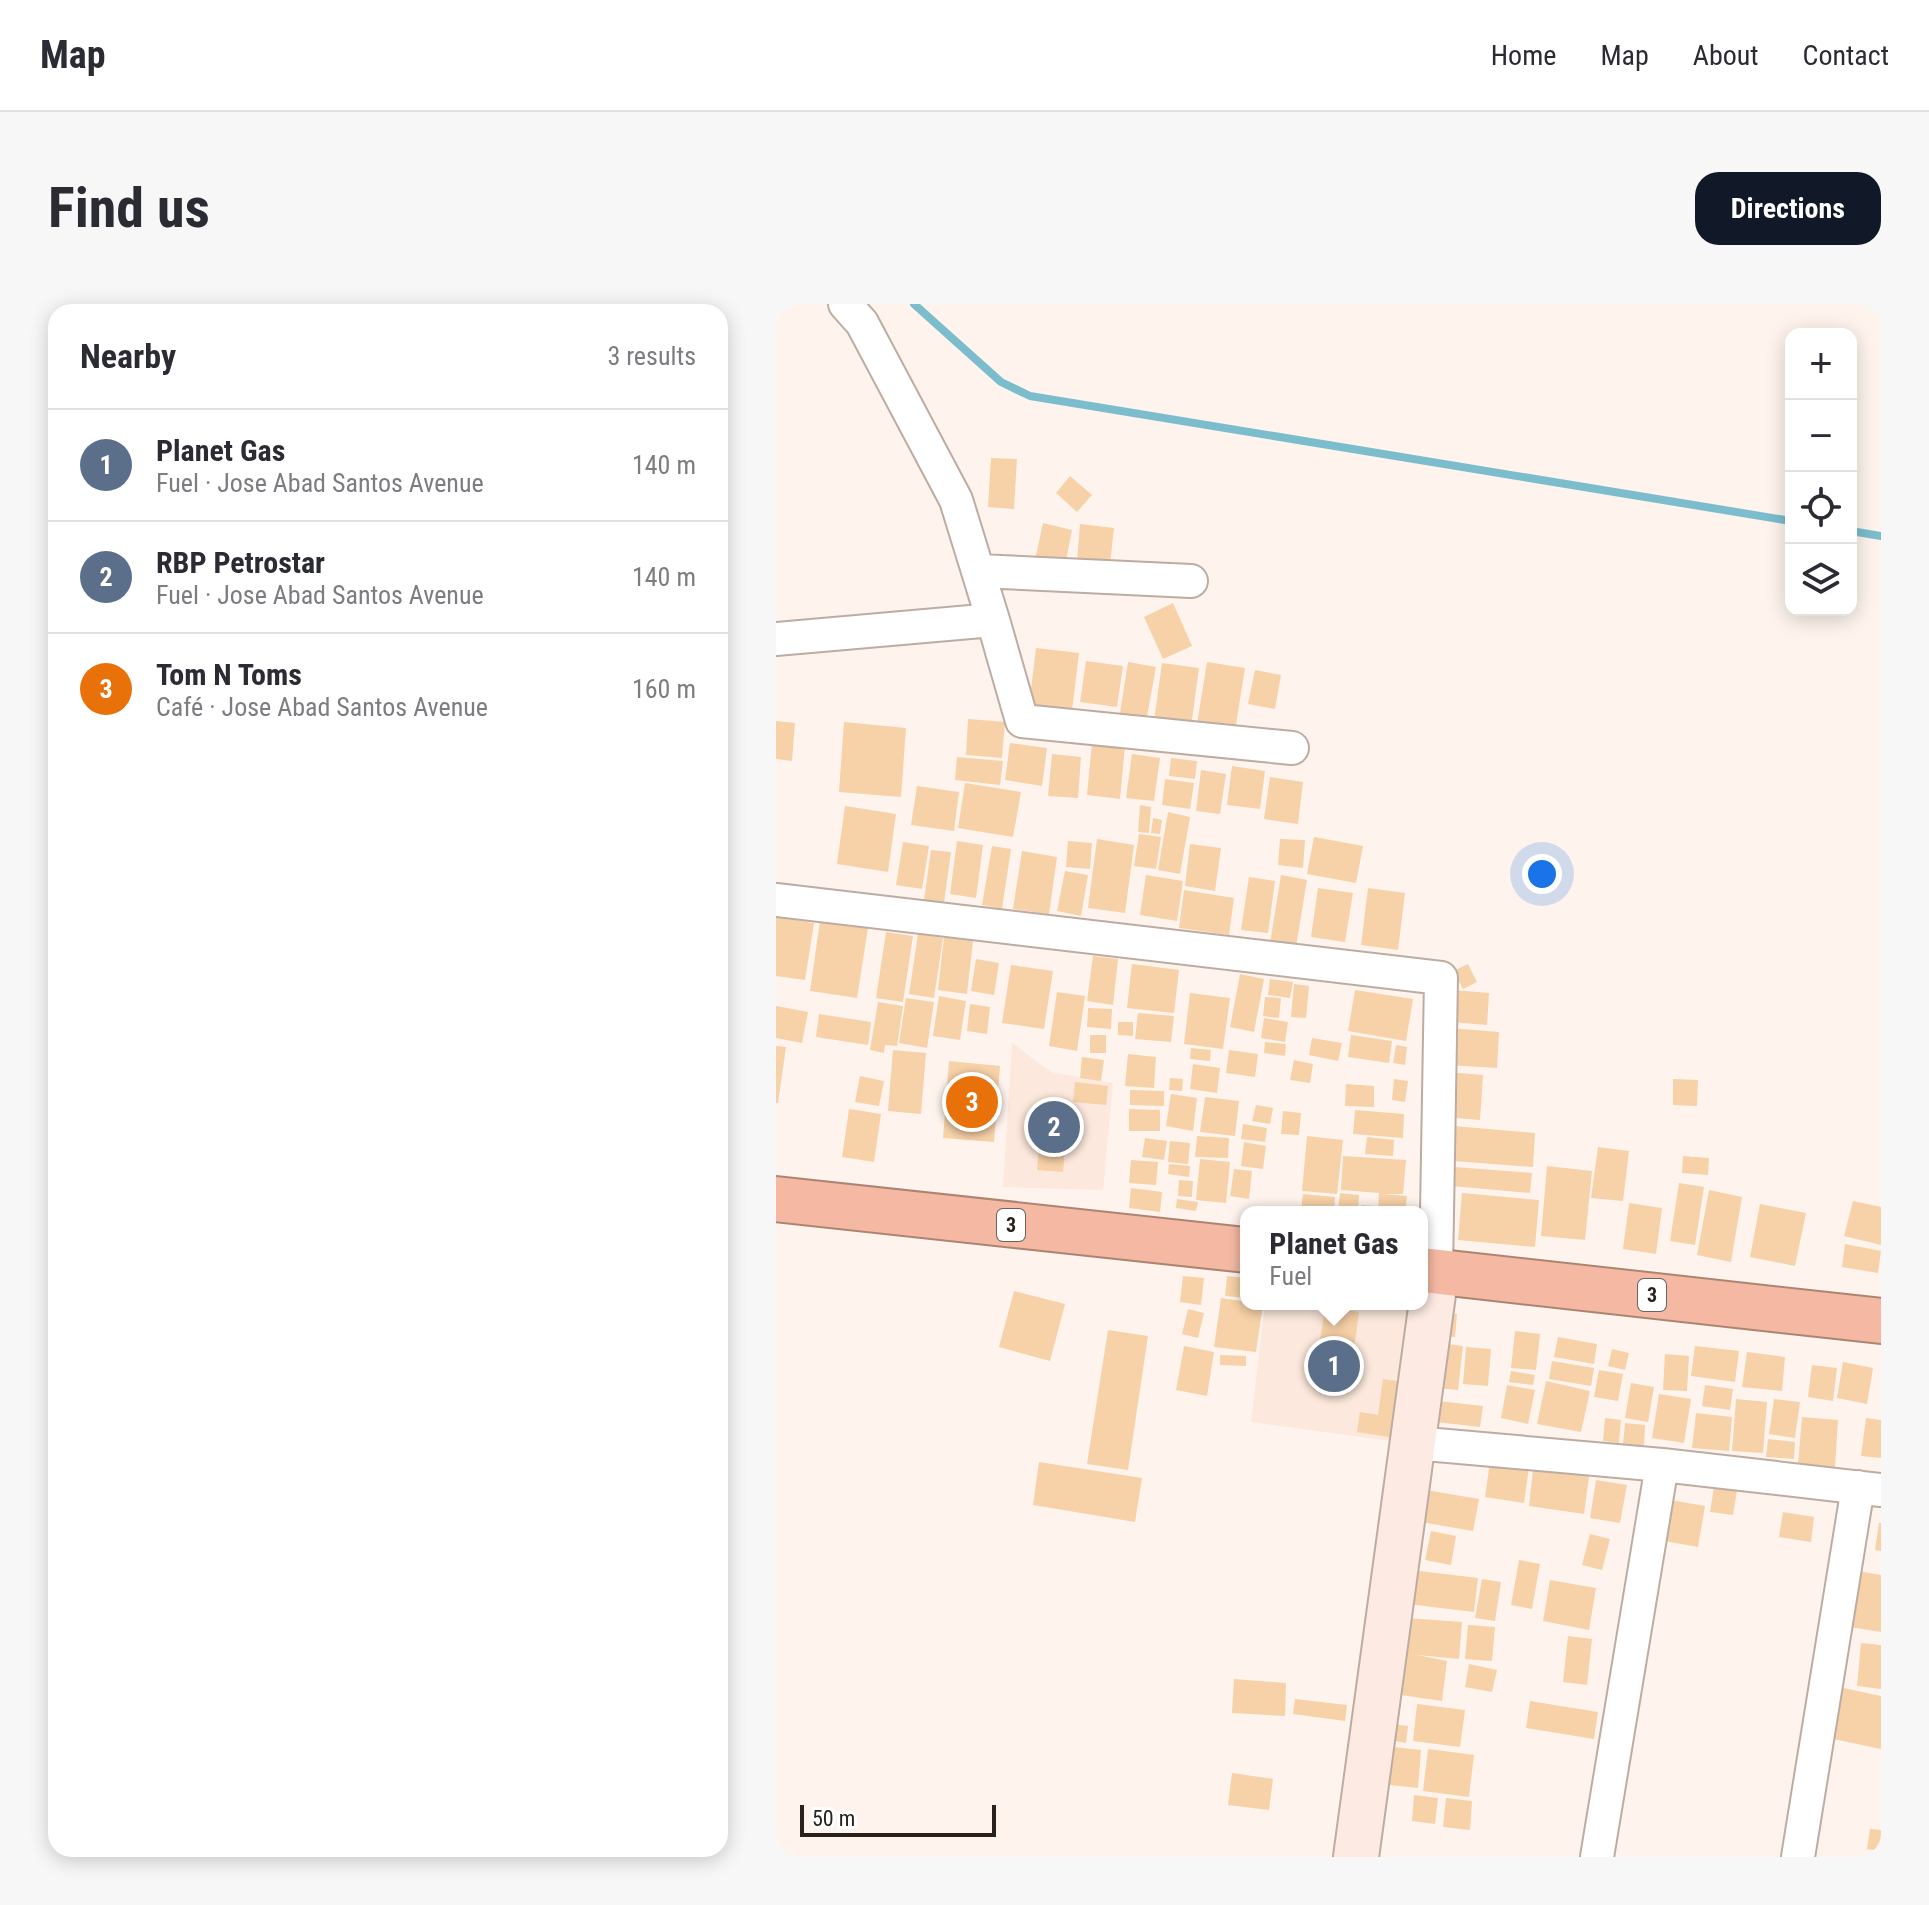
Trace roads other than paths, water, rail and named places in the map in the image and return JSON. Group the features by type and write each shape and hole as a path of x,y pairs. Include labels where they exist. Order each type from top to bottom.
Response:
{"highway":[{"name":"3","path":"776,1199 1240,1249"},
{"name":"3","path":"1429,1271 1881,1321"}],"street":[{"path":"845,304 862,323 956,500 1022,721 1292,748"},
{"path":"979,571 1191,581"},
{"path":"776,639 993,620"},
{"path":"776,900 1441,978 1429,1271"},
{"path":"1356,1857 1414,1443 1426,1310"},
{"path":"1414,1443 1662,1465 1870,1489 1798,1857"},
{"path":"1597,1857 1662,1465"}],"waterway":[{"path":"914,304 1001,382 1030,396 1785,520"},
{"path":"1857,532 1881,536"}],"place":[{"name":"Tom N Toms","path":"972,1102"},
{"name":"RBP Petrostar","path":"1054,1127"},
{"name":"Planet Gas","path":"1334,1366"}]}
